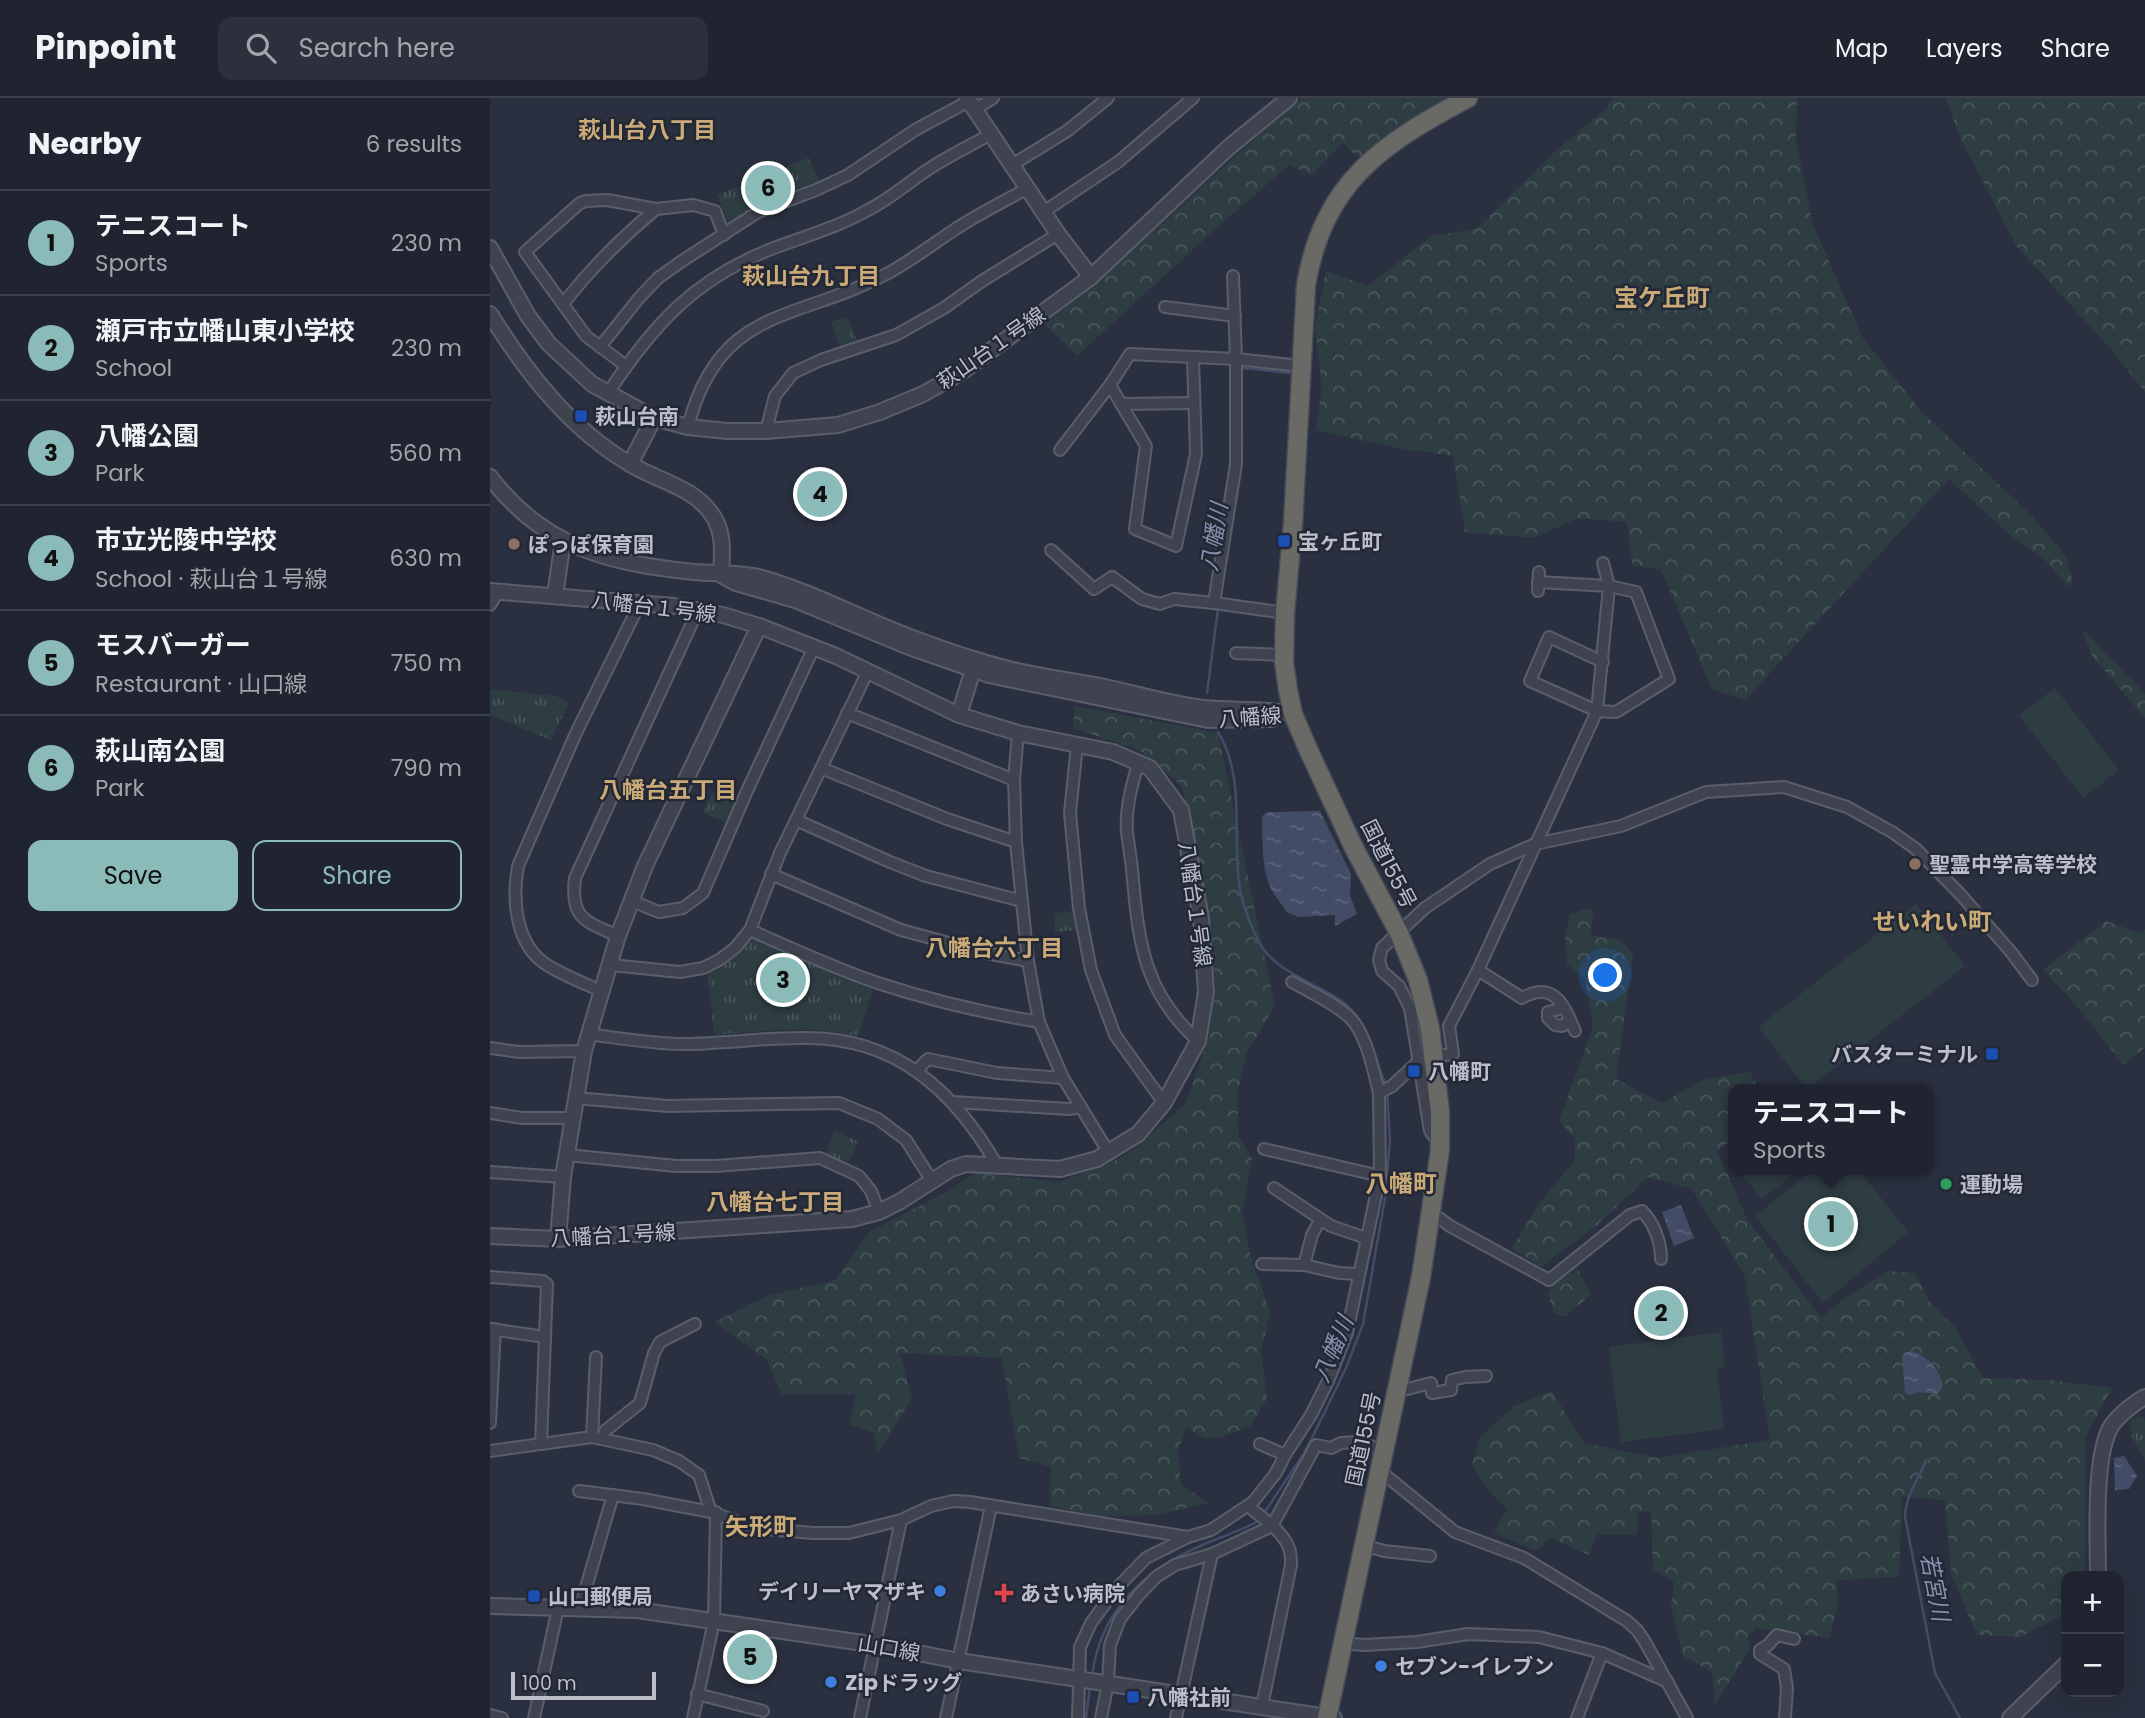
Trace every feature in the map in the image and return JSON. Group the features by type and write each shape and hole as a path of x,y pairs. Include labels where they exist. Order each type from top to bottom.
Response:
{"highway":[{"name":"国道155号","path":"1329,1717 1341,1643 1380,1470 1432,1213 1440,1140 1440,1112 1426,1059 1430,1028 1418,980 1399,933 1353,846 1293,714 1288,690 1284,654 1284,613 1293,524 1306,285 1309,265 1326,217 1356,173 1407,133 1468,98"}],"street":[{"path":"600,347 625,313 658,278 768,207 848,175 915,130 970,103 993,98"},
{"path":"1012,165 1067,131 1108,98"},
{"path":"1045,211 1118,162 1193,98"},
{"name":"萩山台１号線","path":"490,248 528,316 549,344 575,369 608,393 654,418 727,431 766,431 838,425 880,412 923,394 959,374 1091,277 1228,148 1289,98"},
{"path":"970,103 1058,234 1091,277"},
{"path":"608,393 659,324 683,301 715,277 773,248 833,228 870,209 935,165 991,134"},
{"path":"688,426 694,401 707,374 737,340 754,327 891,271 972,219 1028,188"},
{"path":"626,366 586,336 525,252 580,203 596,200 656,209 693,205 715,211 724,235"},
{"path":"563,304 584,276 613,246 656,209"},
{"path":"766,431 775,396 793,373 821,360 895,335 944,308 1058,234"},
{"path":"1214,603 1236,464 1233,276"},
{"path":"1165,307 1235,316"},
{"path":"490,314 541,387 566,415 629,464 698,498 720,529 721,575"},
{"path":"1060,450 1110,385 1130,354 1236,359 1301,366"},
{"path":"1110,385 1146,446 1135,529 1177,545 1196,454 1193,357"},
{"path":"1121,404 1194,403"},
{"path":"629,464 654,418"},
{"name":"八幡線","path":"490,477 515,508 563,541 589,553 623,562 721,575 736,583 795,600 909,648 1208,720 1276,719 1293,714"},
{"path":"555,596 563,541"},
{"path":"1051,550 1094,589 1112,577 1142,598 1160,604 1174,600 1284,613"},
{"path":"1385,1091 1426,1059 1453,1054 1449,1026 1478,970 1597,711 1609,586 1603,563"},
{"path":"1538,582 1609,586 1636,592 1669,679 1616,712 1597,711 1530,681 1549,637 1603,662"},
{"path":"490,605 494,591"},
{"name":"八幡台１号線","path":"490,1236 558,1239 852,1219 879,1212 951,1169 966,1164 1036,1170 1060,1169 1097,1159 1138,1134 1164,1103 1198,1041 1206,992 1201,918 1181,810 1150,768 1113,752 1018,733 959,715 814,647 759,626 698,610 494,591"},
{"path":"601,991 546,965 535,956 520,927 514,887 518,866 576,733 640,603"},
{"path":"618,936 584,921 572,899 575,878 698,610"},
{"path":"558,1239 572,1118 584,1051 618,936 645,866 759,626"},
{"path":"632,901 659,912 683,908 703,893 814,647"},
{"path":"1236,653 1284,654"},
{"path":"959,715 975,665"},
{"path":"611,965 680,972 703,968 727,955 750,930 771,874 867,673"},
{"path":"847,713 1014,780"},
{"path":"1018,733 1014,780 1016,842 1028,961 1039,1022 1063,1078 1109,1153"},
{"path":"1077,745 1070,813 1079,908 1091,970 1115,1035 1164,1103"},
{"path":"1138,763 1129,797 1127,830 1144,960 1156,989 1170,1012 1198,1041"},
{"path":"821,768 947,819 1016,842"},
{"path":"1426,1059 1410,1008 1399,986 1382,971 1382,948 1425,908 1490,864 1535,844 1621,825 1706,792 1784,787 1847,807 1916,849 2011,951 2032,980"},
{"path":"796,820 926,876 1021,901"},
{"path":"771,874 901,930 986,953 1028,961"},
{"path":"750,930 820,961 882,984 988,1013 1039,1022"},
{"path":"1478,970 1522,998 1534,991 1545,991 1554,995 1563,1008 1573,1026 1555,1025 1548,1018 1548,1012 1563,1008"},
{"path":"1078,1718 1080,1647 1091,1623 1116,1589 1146,1559 1251,1509 1311,1415 1347,1333 1380,1176 1385,1091 1356,1024 1335,1006 1292,982"},
{"path":"588,1034 682,1044 832,1039 878,1051 917,1070 953,1102 981,1138 997,1165"},
{"path":"490,1048 519,1052 584,1051"},
{"path":"917,1070 928,1059 997,1073 1063,1078"},
{"path":"575,1098 668,1106 839,1103 878,1119 906,1140 932,1181"},
{"path":"953,1102 1069,1109 1080,1107"},
{"path":"490,1113 522,1118 572,1118"},
{"path":"1264,1149 1380,1176"},
{"path":"567,1155 677,1166 715,1166 820,1158 859,1176 871,1191 879,1212"},
{"path":"490,1172 564,1177"},
{"path":"1274,1188 1331,1226 1366,1238"},
{"path":"1432,1213 1450,1226 1549,1280 1630,1214 1642,1211 1648,1217 1661,1245 1661,1259"},
{"path":"1304,1265 1312,1235 1320,1220"},
{"path":"1262,1264 1304,1265 1339,1273 1358,1274"},
{"path":"490,1277 543,1281 547,1284 541,1444"},
{"path":"598,1438 640,1403 654,1353 660,1342 695,1324"},
{"path":"490,1423 493,1329 545,1337"},
{"path":"596,1357 598,1438"},
{"path":"595,1371 608,1372"},
{"path":"1396,1392 1431,1383 1432,1394 1451,1390 1452,1380 1486,1376"},
{"path":"2098,1571 2102,1450 2112,1425 2145,1396"},
{"path":"490,1451 598,1438 653,1450 699,1475 714,1512 714,1621 693,1718"},
{"path":"1296,1441 1312,1450"},
{"path":"1101,1718 1110,1645 1120,1619 1156,1577 1175,1565 1212,1554 1269,1523 1315,1445 1331,1448 1341,1443 1355,1442 1384,1450"},
{"path":"1260,1444 1285,1454"},
{"path":"1380,1470 1455,1532 1524,1558 1627,1621 1637,1630 1687,1718"},
{"path":"579,1491 714,1512 745,1526 813,1533 849,1533 901,1520 931,1506 953,1502 1188,1537"},
{"path":"580,1608 613,1495"},
{"path":"946,1718 992,1506"},
{"path":"1251,1509 1269,1523 1290,1549 1291,1565 1262,1706"},
{"path":"860,1718 901,1520"},
{"path":"1363,1545 1384,1551 1430,1556"},
{"path":"1176,1718 1212,1554"},
{"name":"山口線","path":"490,1606 637,1610 1329,1717"},
{"path":"534,1718 558,1608"},
{"path":"1341,1643 1364,1645 1416,1642 1468,1634 1539,1637 1602,1653 1668,1682"},
{"path":"1785,1718 1787,1688 1784,1669 1760,1654 1760,1650 1777,1635 1794,1639"},
{"path":"1577,1718 1602,1653"},
{"path":"2010,1718 2061,1669"},
{"path":"697,1695 757,1708"},
{"path":"490,1715 502,1718"}],"green space":[{"path":"1302,98 1449,98 1359,159 1343,143 1312,175 1289,165 1077,356 1045,324 1111,269"},
{"path":"1612,98 1797,98 1796,138 1812,222 1862,337 1921,411 2028,512 2066,556 2074,586 2066,584 2045,560 2014,539 1949,479 1745,700 1712,689 1661,570 1632,565 1627,522 1578,518 1534,538 1465,532 1453,456 1392,447 1316,430 1322,386 1315,328 1326,271 1368,286 1431,236 1476,229 1550,156 1606,108"},
{"path":"1946,98 2145,98 2145,392 2109,347 2017,247 1961,140"},
{"path":"808,158 821,182 760,204 729,224 717,195"},
{"path":"848,318 858,343 840,348 831,322"},
{"path":"2082,629 2145,694 2145,718 2092,656"},
{"path":"2055,688 2119,770 2083,798 2019,715"},
{"path":"490,689 556,696 569,703 551,740 490,715"},
{"path":"1075,706 1218,733 1275,1006 1246,1054 1237,1097 1239,1138 1252,1158 1242,1212 1251,1257 1270,1312 1261,1352 1267,1399 1249,1427 1205,1439 1186,1427 1178,1451 1181,1484 1208,1503 1156,1515 1102,1516 1050,1506 1051,1467 1019,1458 1002,1358 900,1353 912,1399 877,1454 874,1433 850,1425 856,1394 782,1394 766,1359 714,1322 767,1296 835,1280 869,1232 939,1196 975,1173 1059,1182 1111,1163 1133,1150 1186,1103 1207,1042 1216,985 1203,886 1182,786 1139,750 1073,728"},
{"path":"712,793 735,804 727,823 703,813"},
{"path":"1916,904 1965,966 1813,1084 1803,1084 1758,1027"},
{"path":"1588,908 1593,911 1591,935 1621,941 1633,954 1616,1079 1662,1103 1703,1080 1750,1072 1756,1084 1728,1084 1728,1143 1717,1151 1747,1219 1821,1318 1842,1300 1887,1271 1915,1273 1929,1301 1955,1327 1983,1378 2048,1380 2112,1388 2085,1438 2085,1571 2061,1571 2061,1616 2020,1637 1977,1635 1951,1574 1945,1500 1902,1497 1899,1577 1837,1580 1837,1609 1829,1638 1756,1628 1748,1637 1750,1649 1715,1704 1712,1672 1683,1656 1671,1606 1674,1582 1653,1569 1651,1511 1637,1512 1637,1535 1597,1534 1589,1555 1550,1538 1536,1551 1494,1533 1507,1509 1484,1485 1472,1464 1480,1438 1514,1406 1552,1391 1584,1443 1658,1458 1770,1440 1745,1277 1692,1189 1648,1177 1595,1227 1541,1267 1512,1248 1540,1202 1575,1160 1575,1139 1559,1121 1593,1027 1585,979 1567,964 1565,938 1570,915"},
{"path":"1074,912 1076,930 1055,932 1054,913"},
{"path":"2106,921 2140,933 2145,929 2145,1047 2124,1065 2076,1005 2043,970"},
{"path":"755,937 874,987 858,1036 804,1030 714,1035 708,973 736,956"},
{"path":"834,1131 859,1142 847,1164 826,1156"},
{"path":"1742,1175 1793,1175 1762,1199"},
{"path":"1807,1175 1863,1175 1908,1232 1823,1303 1755,1216"},
{"path":"1578,1269 1591,1295 1566,1316 1554,1313 1548,1293 1555,1282"},
{"path":"1721,1332 1725,1368 1717,1369 1724,1429 1621,1442 1609,1347"},
{"path":"2141,1416 2145,1420 2145,1460 2131,1435 2130,1419"}],"water":[{"path":"1320,811 1351,874 1350,895 1357,914 1335,926 1335,915 1299,917 1286,912 1271,889 1264,863 1262,816 1268,812"},
{"path":"1681,1205 1694,1238 1674,1246 1662,1212"},
{"path":"1912,1351 1937,1370 1943,1387 1937,1394 1905,1393 1902,1356"},
{"path":"2124,1456 2137,1476 2129,1489 2115,1490 2114,1458"}],"waterway":[{"name":"八幡川","path":"1240,371 1243,368 1291,373"},
{"name":"八幡川","path":"1241,409 1242,443"},
{"name":"八幡川","path":"1228,548 1239,479"},
{"name":"八幡川","path":"1207,693 1218,609"},
{"path":"1218,732 1227,750 1235,789 1240,889 1260,944 1271,958 1284,968 1344,1003 1356,1015 1364,1030"},
{"name":"八幡川","path":"1374,1056 1386,1085"},
{"name":"八幡川","path":"1264,1513 1303,1455 1346,1368 1363,1324 1385,1198 1390,1140 1387,1092"},
{"name":"若宮川","path":"1926,1460 1910,1495 1905,1517 1935,1673 1960,1718"},
{"name":"八幡川","path":"1092,1677 1096,1654 1104,1633 1127,1597 1160,1568 1179,1556 1255,1523 1260,1518"},
{"name":"八幡川","path":"1086,1718 1090,1687"}],"place":[{"name":"萩山南公園","path":"768,188"},
{"name":"萩山台南","path":"581,416"},
{"name":"市立光陵中学校","path":"820,494"},
{"name":"宝ヶ丘町","path":"1284,541"},
{"name":"ぽっぽ保育園","path":"514,544"},
{"name":"聖霊中学高等学校","path":"1915,864"},
{"name":"八幡公園","path":"783,980"},
{"name":"バスターミナル","path":"1992,1054"},
{"name":"八幡町","path":"1414,1071"},
{"name":"運動場","path":"1946,1184"},
{"name":"テニスコート","path":"1831,1224"},
{"name":"瀬戸市立幡山東小学校","path":"1661,1313"},
{"name":"デイリーヤマザキ","path":"940,1591"},
{"name":"あさい病院","path":"1004,1593"},
{"name":"山口郵便局","path":"534,1596"},
{"name":"モスバーガー","path":"750,1657"},
{"name":"セブン-イレブン","path":"1381,1666"},
{"name":"Zipドラッグ","path":"831,1682"},
{"name":"八幡社前","path":"1133,1697"}],"district":[{"name":"萩山台八丁目","path":"647,130"},
{"name":"萩山台九丁目","path":"811,276"},
{"name":"宝ケ丘町","path":"1662,297"},
{"name":"八幡台五丁目","path":"668,790"},
{"name":"せいれい町","path":"1932,921"},
{"name":"八幡台六丁目","path":"994,948"},
{"name":"八幡町","path":"1401,1183"},
{"name":"八幡台七丁目","path":"775,1202"},
{"name":"矢形町","path":"761,1526"}]}
